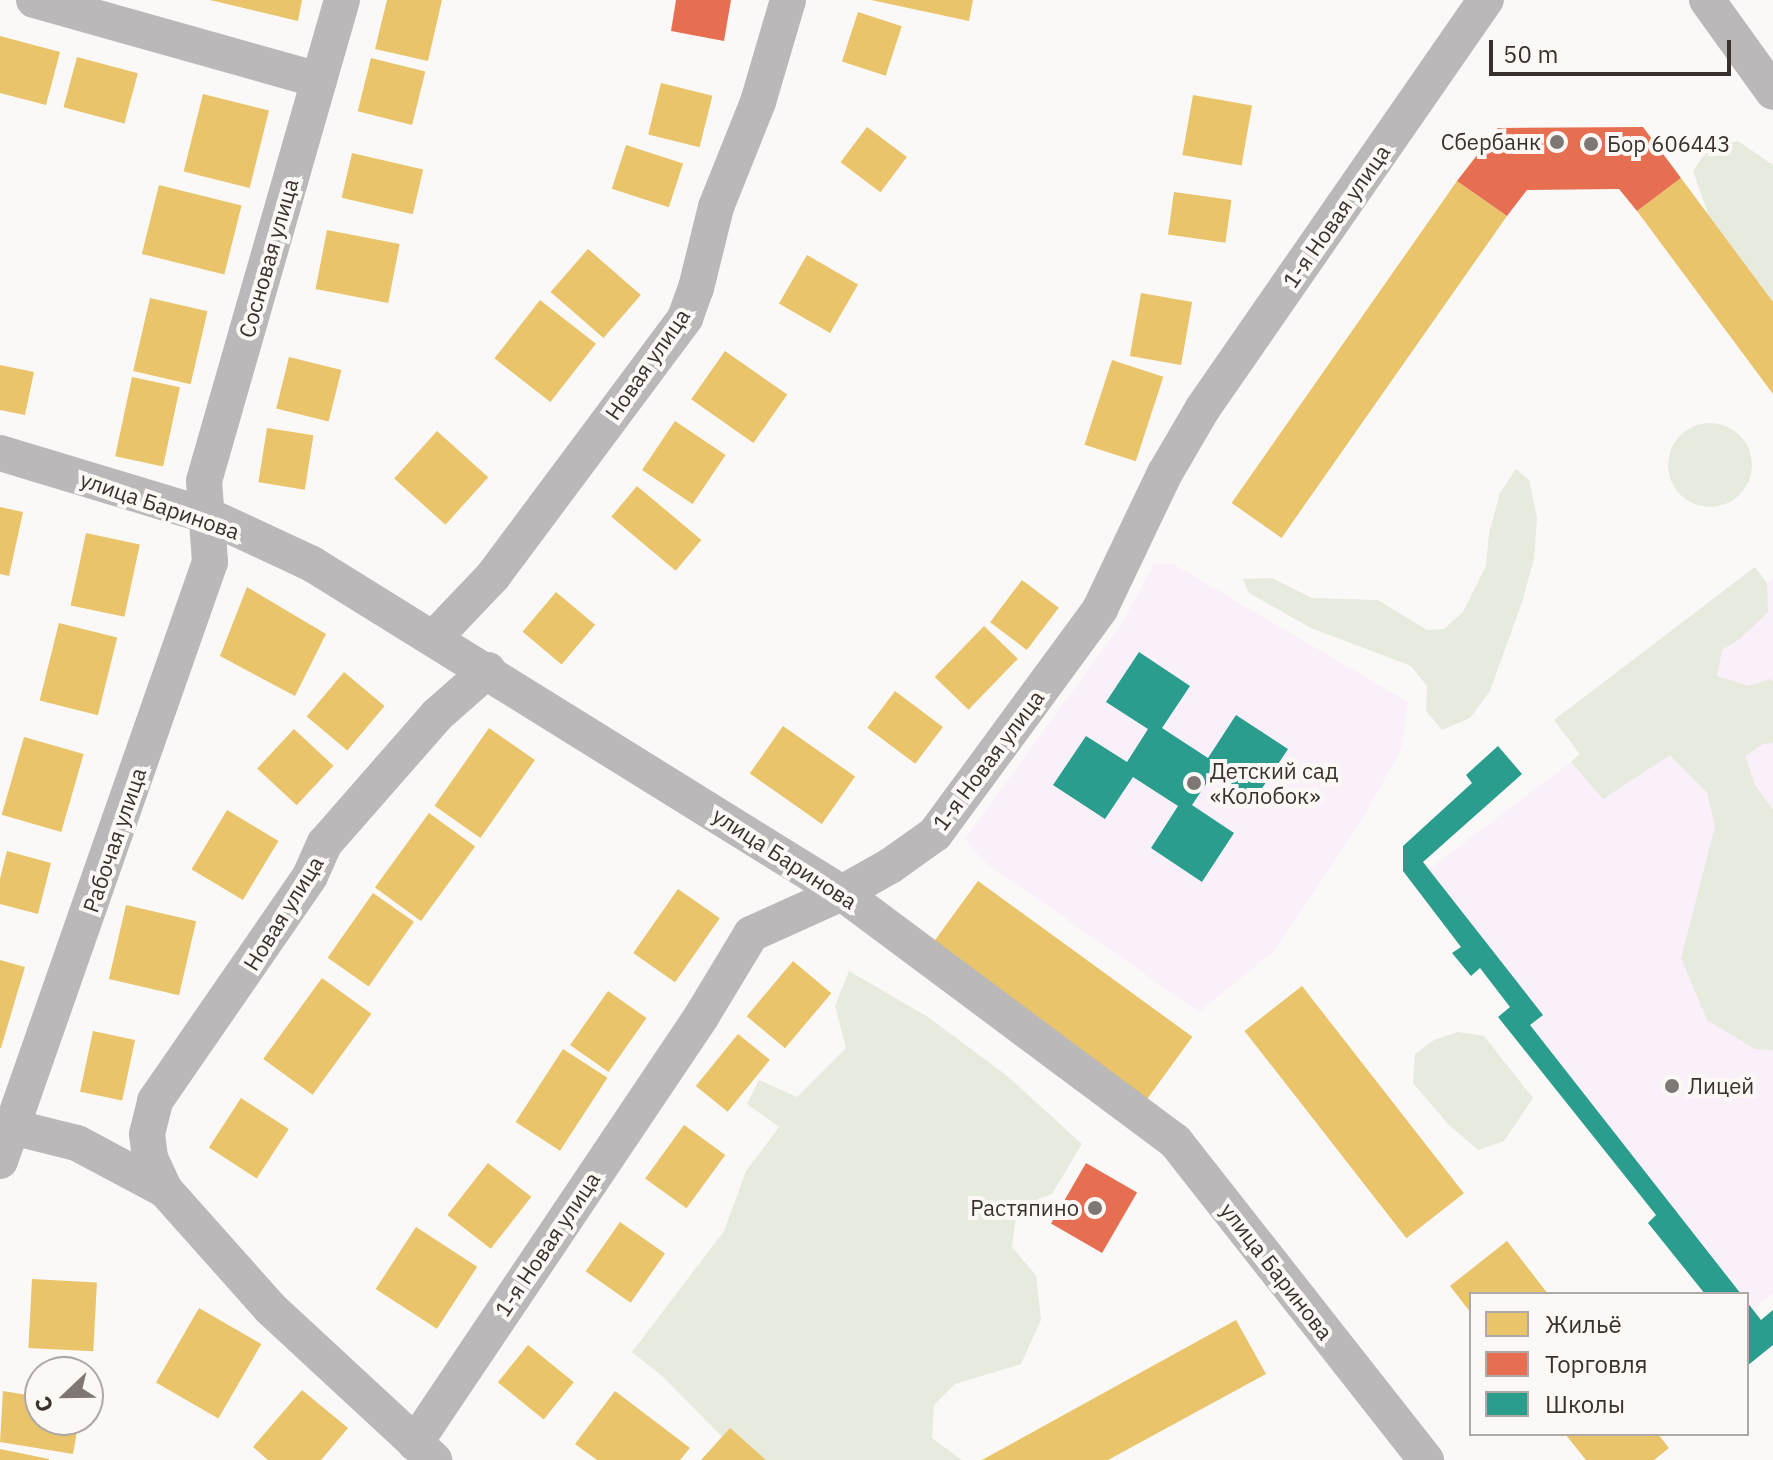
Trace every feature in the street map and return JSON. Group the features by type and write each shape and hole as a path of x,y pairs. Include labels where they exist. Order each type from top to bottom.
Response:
{"street":[{"path":"34,0 319,80"},
{"name":"Сосновая улица","path":"209,516 204,481 342,0"},
{"name":"Новая улица","path":"435,637 493,576 685,318 696,288 716,207 758,102 788,0"},
{"name":"1-я Новая улица","path":"425,1452 751,934 842,893 890,866 935,834 1100,609 1165,473 1203,408 1486,0"},
{"path":"1707,0 1773,92"},
{"name":"улица Баринова","path":"0,453 209,516 312,564 435,637 842,893 1175,1141 1426,1460"},
{"name":"Рабочая улица","path":"4,1138 210,562 209,516"},
{"name":"Новая улица","path":"165,1190 150,1158 147,1134 155,1101 310,876 325,843 437,715 488,670"},
{"path":"4,1138 77,1143 165,1190 270,1308 425,1452"}],"shaded area":[{"path":"1738,141 1773,165 1773,302 1709,216 1693,171 1709,147"},
{"path":"1710,423 1726,426 1740,435 1749,449 1752,465 1749,481 1740,495 1726,504 1710,507 1694,504 1680,495 1671,481 1668,465 1671,449 1680,435 1694,426"},
{"path":"1516,469 1529,480 1537,517 1534,559 1490,691 1470,718 1442,730 1426,711 1427,686 1411,666 1311,628 1249,593 1243,579 1272,578 1312,598 1378,600 1427,630 1444,629 1463,612 1486,566 1489,533 1500,493"},
{"name":"Детский сад «Колобок»","path":"1154,564 1173,564 1408,702 1402,748 1363,818 1306,904 1274,951 1199,1012 982,860 965,839 1122,623"},
{"name":"Лицей","path":"1755,567 1767,583 1773,579 1773,1294 1749,1312 1749,1292 1726,1292 1416,879 1580,755 1554,720"},
{"path":"1755,567 1767,583 1768,612 1741,638 1722,650 1717,676 1749,686 1770,679 1773,681 1773,743 1763,744 1745,756 1755,785 1773,810 1773,1050 1755,1049 1707,1020 1681,958 1715,827 1707,793 1670,755 1603,799 1571,762 1580,754 1554,720"},
{"path":"849,971 928,1017 1006,1075 1082,1144 1052,1194 1017,1207 1012,1247 1036,1275 1041,1320 1021,1364 955,1384 934,1405 932,1438 962,1460 745,1460 662,1376 632,1352 724,1231 746,1171 779,1127 747,1104 759,1080 797,1097 846,1048 835,1006"},
{"path":"1458,1032 1484,1036 1533,1098 1504,1141 1478,1150 1448,1124 1413,1083 1415,1054 1434,1040"}],"building: Жильё":[{"path":"210,0 302,0 298,21"},
{"path":"387,0 442,0 428,61 375,49"},
{"path":"871,0 973,0 969,21"},
{"path":"858,12 902,26 886,76 842,61"},
{"path":"0,36 60,52 46,105 0,93"},
{"path":"77,57 138,73 124,124 64,107"},
{"path":"371,58 425,72 412,125 358,111"},
{"path":"661,83 712,96 700,147 648,134"},
{"path":"203,94 269,110 250,188 184,172"},
{"path":"1193,95 1252,105 1241,165 1182,155"},
{"path":"867,127 907,157 880,192 841,162"},
{"path":"626,145 683,164 669,207 612,189"},
{"path":"352,153 423,169 413,214 342,198"},
{"path":"1681,178 1773,302 1773,394 1637,211"},
{"path":"1457,181 1507,216 1282,538 1232,503"},
{"path":"159,185 241,206 224,274 142,254"},
{"path":"1174,192 1231,200 1225,243 1168,235"},
{"path":"327,230 400,244 388,303 316,289"},
{"path":"588,249 641,295 603,338 551,292"},
{"path":"807,255 858,284 830,333 779,303"},
{"path":"1141,293 1192,302 1181,365 1130,356"},
{"path":"150,298 207,311 191,384 133,371"},
{"path":"540,300 596,344 550,402 494,358"},
{"path":"725,351 787,395 753,443 691,399"},
{"path":"289,357 341,370 329,421 276,408"},
{"path":"1112,360 1163,377 1136,461 1084,445"},
{"path":"0,365 34,372 25,415 0,410"},
{"path":"132,377 180,387 163,466 115,456"},
{"path":"675,421 726,455 693,504 642,470"},
{"path":"267,428 313,435 305,490 258,482"},
{"path":"437,431 488,477 445,525 394,479"},
{"path":"637,486 701,540 676,571 611,517"},
{"path":"0,507 23,512 9,576 0,574"},
{"path":"86,533 140,544 124,617 71,605"},
{"path":"1022,580 1059,608 1027,650 990,622"},
{"path":"247,587 326,634 295,696 220,656"},
{"path":"556,592 595,625 562,665 523,632"},
{"path":"59,623 117,638 98,715 40,701"},
{"path":"984,626 1018,659 968,710 935,677"},
{"path":"344,672 385,706 347,750 307,716"},
{"path":"895,691 943,727 915,764 867,728"},
{"path":"783,726 855,776 822,824 750,774"},
{"path":"489,728 535,760 480,838 435,806"},
{"path":"294,729 333,766 297,805 257,768"},
{"path":"24,737 84,754 61,832 2,815"},
{"path":"227,810 278,841 243,900 191,869"},
{"path":"429,813 475,847 421,921 375,887"},
{"path":"7,851 51,863 38,914 0,904 0,879"},
{"path":"978,881 1192,1037 1147,1099 933,943"},
{"path":"678,889 720,918 675,982 633,953"},
{"path":"373,893 414,922 369,986 328,958"},
{"path":"126,905 196,921 179,995 109,979"},
{"path":"0,960 25,967 1,1048 0,1048"},
{"path":"793,961 831,993 785,1048 747,1016"},
{"path":"322,978 371,1014 313,1095 263,1059"},
{"path":"1302,986 1464,1193 1406,1238 1244,1031"},
{"path":"608,991 647,1018 609,1072 570,1045"},
{"path":"93,1031 135,1040 122,1101 80,1092"},
{"path":"738,1034 770,1060 728,1112 696,1086"},
{"path":"563,1049 607,1078 560,1151 516,1122"},
{"path":"241,1098 289,1129 257,1179 209,1147"},
{"path":"684,1125 725,1155 686,1208 645,1178"},
{"path":"488,1163 531,1197 491,1249 447,1215"},
{"path":"620,1222 665,1254 631,1303 586,1271"},
{"path":"416,1227 477,1267 437,1329 376,1289"},
{"path":"1507,1241 1546,1292 1469,1292 1469,1310 1450,1286"},
{"path":"32,1279 97,1282 93,1351 28,1348"},
{"path":"199,1308 261,1344 218,1418 156,1382"},
{"path":"1236,1320 1266,1374 1108,1460 982,1460"},
{"path":"528,1345 574,1382 544,1419 498,1382"},
{"path":"302,1390 348,1428 321,1460 268,1460 253,1447"},
{"path":"3,1391 24,1394 24,1436 76,1436 73,1454 0,1442"},
{"path":"615,1391 690,1448 680,1460 597,1460 575,1444"},
{"path":"730,1428 766,1460 701,1460"},
{"path":"1567,1436 1660,1436 1669,1448 1654,1460 1586,1460"},
{"path":"0,1449 49,1459 49,1460 0,1460"}],"building: Торговля":[{"path":"676,0 731,0 724,41 671,31"},
{"path":"1643,127 1681,178 1637,211 1619,189 1527,190 1507,216 1457,181 1498,128"},
{"name":"Растяпино","path":"1086,1163 1137,1192 1102,1253 1051,1224"}],"building: Школы":[{"path":"1139,652 1190,686 1162,728 1208,758 1236,715 1288,749 1255,799 1214,772 1192,805 1234,833 1202,882 1151,848 1178,806 1133,777 1105,819 1053,785 1086,736 1127,762 1148,729 1106,702"},
{"path":"1498,746 1522,774 1423,862 1543,1015 1530,1025 1739,1292 1703,1292 1648,1223 1656,1215 1498,1017 1510,1007 1480,968 1471,976 1452,953 1461,947 1403,871 1403,846 1472,783 1466,775"},
{"path":"1749,1305 1761,1320 1773,1310 1773,1345 1749,1364"}],"place":[{"name":"Сбербанк","path":"1557,142"},
{"name":"Бор 606443","path":"1591,144"},
{"name":"Детский сад «Колобок»","path":"1194,783"},
{"name":"Лицей","path":"1672,1086"},
{"name":"Растяпино","path":"1095,1208"}]}
